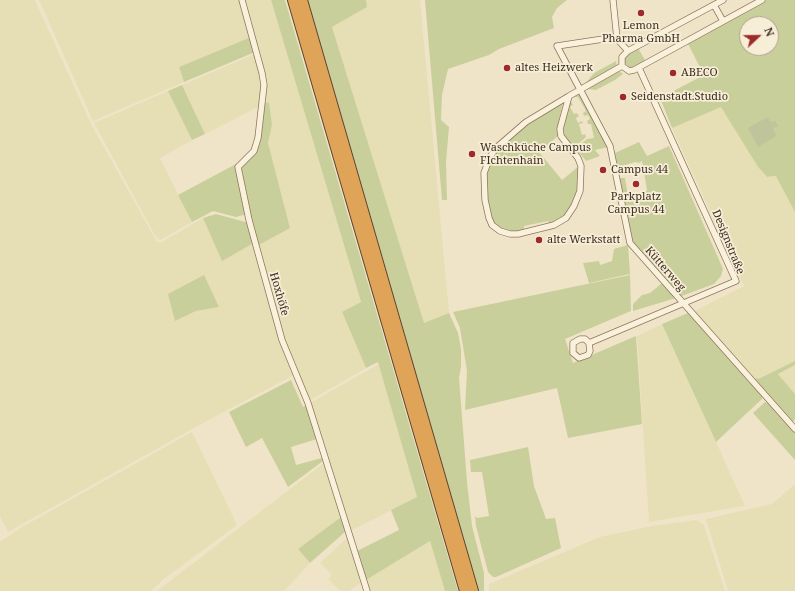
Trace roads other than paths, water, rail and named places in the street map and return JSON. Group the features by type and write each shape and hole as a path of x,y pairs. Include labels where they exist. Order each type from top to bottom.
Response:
{"highway":[{"path":"293,0 465,591"},
{"path":"302,0 473,591"}],"street":[{"name":"Hoxhöfe","path":"242,0 264,85 256,145 254,151 238,167 249,220 282,340 308,403 368,591"},
{"path":"613,0 617,39 628,52"},
{"path":"622,66 622,57 628,52 723,0"},
{"path":"622,66 629,71 639,68 761,1"},
{"path":"714,5 723,21"},
{"name":"Kütterweg","path":"617,39 610,38 557,46 610,146 630,243 795,429"},
{"path":"568,96 560,129 561,136 578,158 582,170 580,191 574,206 566,218 554,225 518,234 510,234 500,231 492,225 485,200 484,173 490,157 502,141 526,122 568,96 622,66"},
{"name":"Designstraße","path":"589,343 681,302 736,281 639,68"}],"place":[{"name":"Lemon Pharma GmbH","path":"641,13"},
{"name":"altes Heizwerk","path":"507,68"},
{"name":"ABECO","path":"673,73"},
{"name":"Seidenstadt.Studio","path":"623,97"},
{"name":"Waschküche Campus FIchtenhain","path":"472,154"},
{"name":"Campus 44","path":"603,170"},
{"name":"Parkplatz Campus 44","path":"636,184"},
{"name":"alte Werkstatt","path":"539,240"}]}
